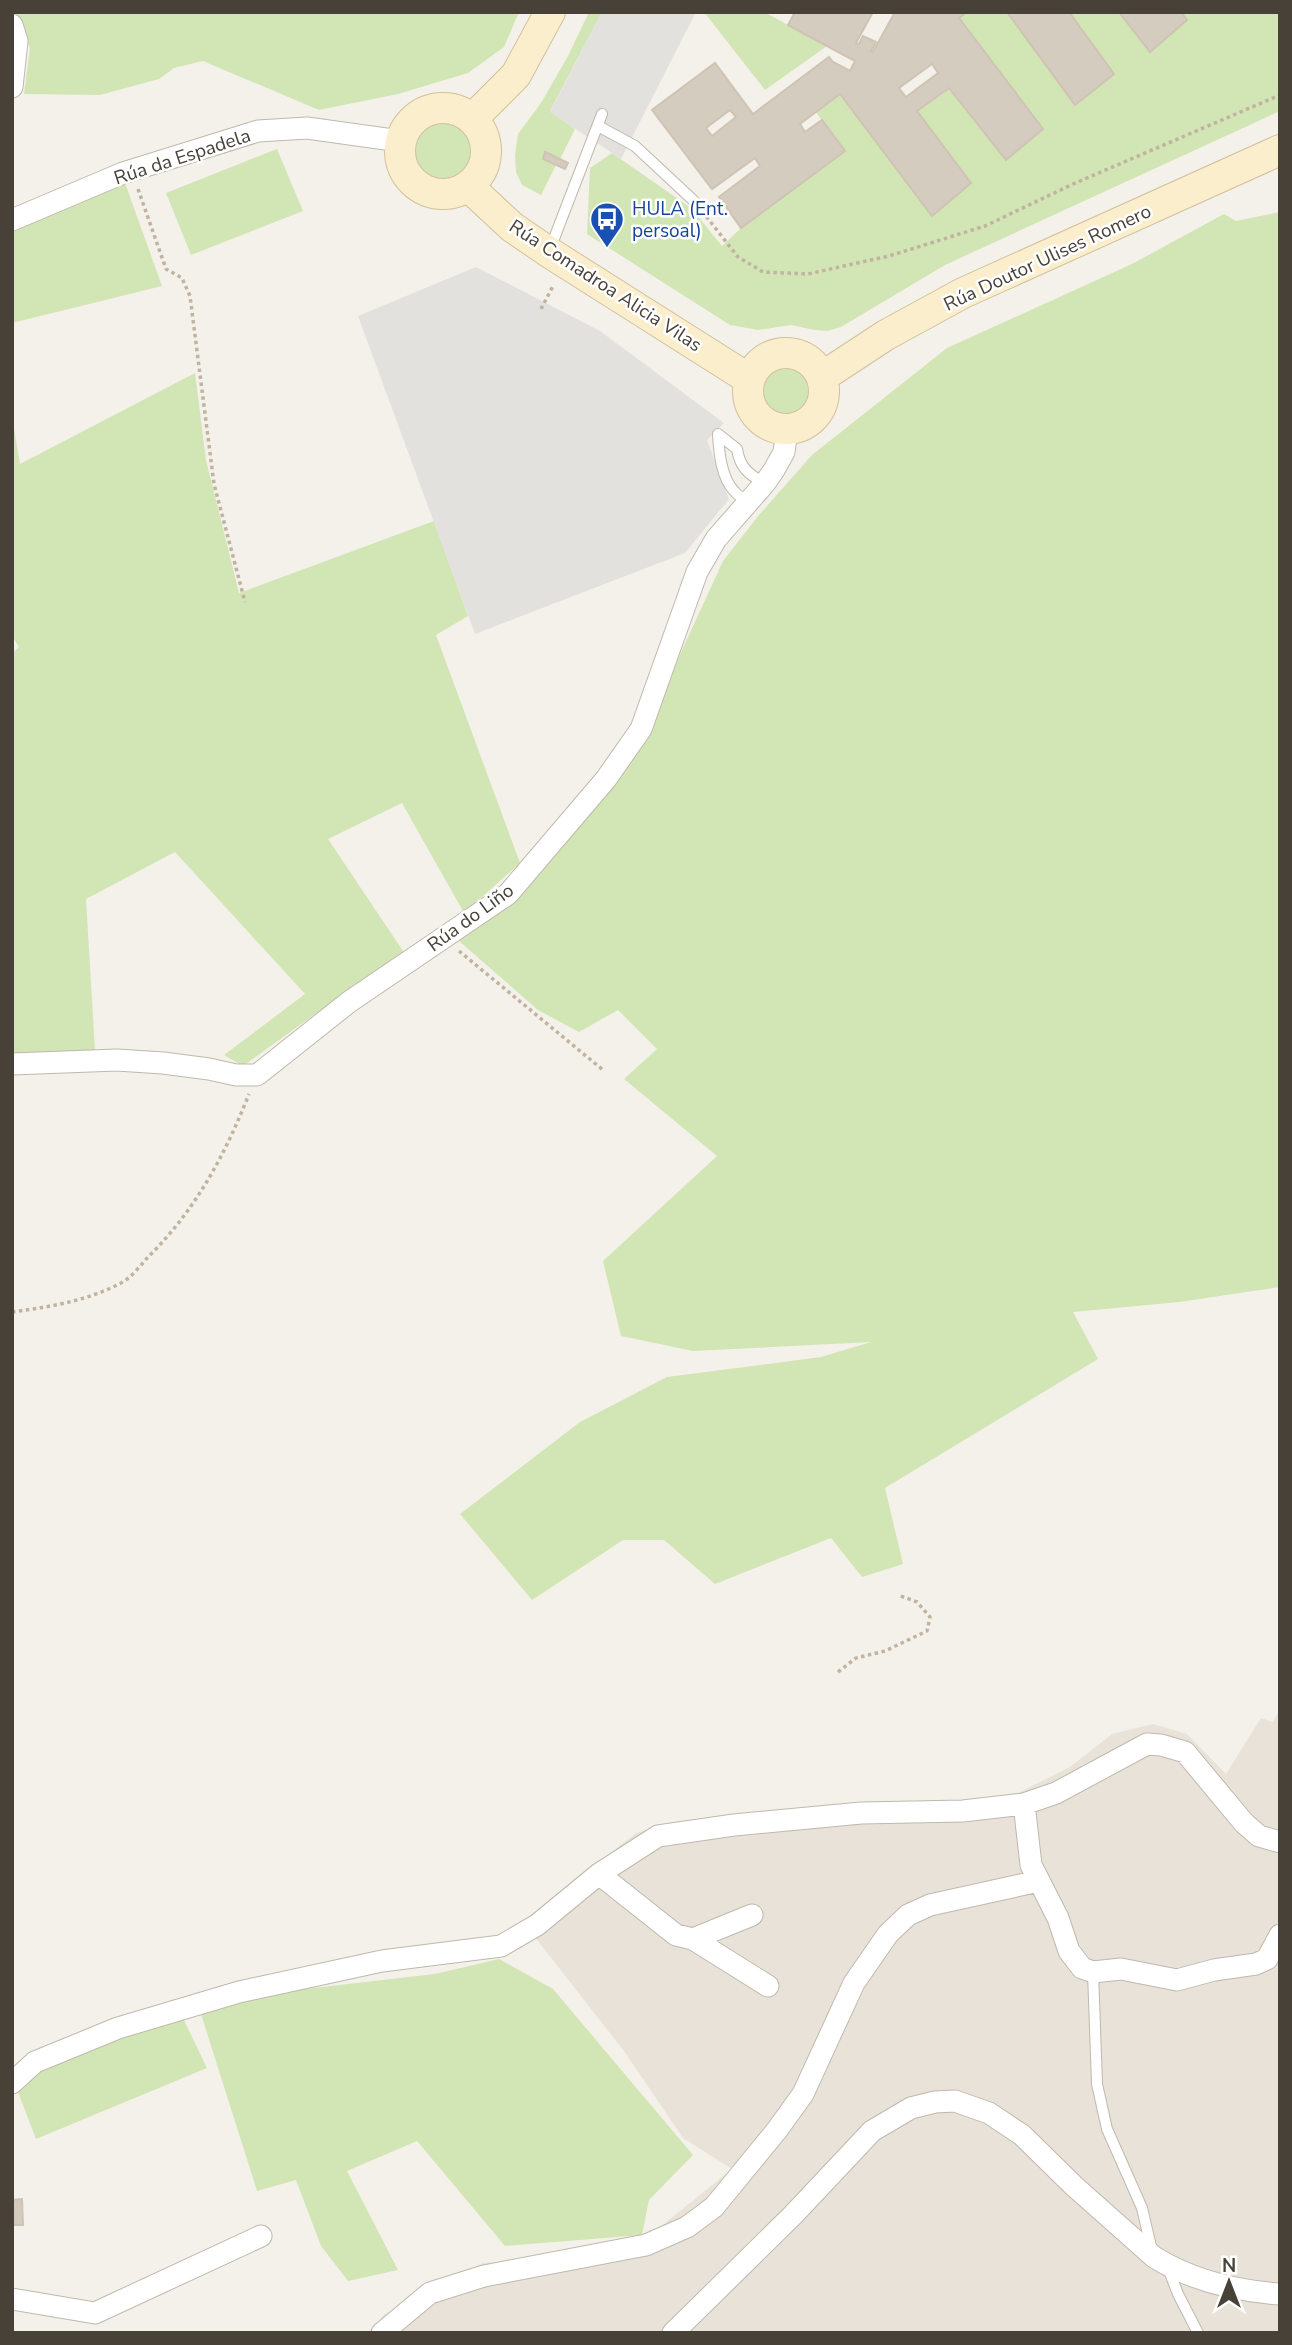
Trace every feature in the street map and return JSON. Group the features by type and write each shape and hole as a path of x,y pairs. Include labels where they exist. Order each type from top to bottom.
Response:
{"street":[{"path":"472,119 516,75 550,12"},
{"path":"12,87 17,41 13,25"},
{"path":"447,108 472,119 482,132 486,155 481,172 468,186 449,194 435,194 419,187 406,174 400,160 400,141 408,124 426,110 447,108"},
{"name":"Rúa da Espadela","path":"12,220 131,171 258,131 323,129 400,141"},
{"name":"Rúa Doutor Ulises Romero","path":"822,377 886,335 963,293 1280,150"},
{"name":"Rúa Comadroa Alicia Vilas","path":"468,186 512,227 749,379"},
{"path":"785,353 796,354 807,359 822,377 824,387 821,407 807,423 787,430 775,428 764,423 749,403 749,379 763,360 785,353"},
{"name":"Rúa do Liño","path":"257,1075 349,1002 508,894 606,779 641,729 697,572 716,539 765,483 784,452 787,430"},
{"path":"12,1064 117,1060 174,1064 236,1075 257,1075"},
{"path":"12,2082 35,2062 118,2028 239,1992 382,1961 501,1946 537,1925 599,1874 658,1836 734,1825 861,1813 963,1811 1024,1804 1056,1793 1147,1744 1185,1752 1244,1823 1259,1836 1280,1842"},
{"path":"1024,1804 1031,1865 1058,1918 1069,1951 1082,1968 1093,1972 1121,1969 1177,1980 1214,1970 1256,1964 1267,1959 1280,1935"},
{"path":"599,1874 676,1935 693,1939 768,1986"},
{"path":"382,2333 430,2293 484,2276 646,2245 687,2227 714,2207 803,2094 854,1983 888,1934 908,1915 930,1905 1039,1881"},
{"path":"693,1939 752,1915"},
{"path":"680,2330 872,2131 911,2108 935,2102 954,2101 989,2113 1023,2135 1074,2186 1161,2261 1201,2280 1280,2294"},
{"path":"12,2299 95,2313 261,2236"}],"lane":[{"path":"549,252 602,114"},
{"path":"598,126 635,146 694,201"},
{"path":"749,502 734,492 726,477 719,451 718,434 737,449 738,459 747,473 765,483"},
{"path":"1093,1972 1097,2084 1107,2129 1142,2208 1161,2261 1198,2333"}],"path":[{"path":"694,201 738,257 763,272 808,274 889,256 985,226 1073,184 1280,95"},
{"path":"131,171 166,269 182,278 190,296 214,484 245,602"},
{"path":"541,309 553,286"},
{"path":"448,934 459,951 603,1070"},
{"path":"12,1312 64,1304 123,1283 167,1238 205,1188 233,1135 257,1075"},
{"path":"838,1672 856,1658 885,1651 927,1631 930,1617 917,1602 898,1595"}],"shaded area":[{"path":"602,12 696,12 621,159 550,112"},
{"path":"476,267 600,331 724,423 707,440 729,499 685,553 475,634 358,316"},
{"path":"1280,1709 1280,2333 368,2333 384,2315 434,2286 483,2263 533,2260 617,2262 732,2169 683,2138 624,2051 523,1922 636,1833 673,1822 827,1807 1008,1798 1070,1767 1112,1734 1153,1724 1187,1734 1226,1774 1261,1718 1273,1722"}],"green space":[{"path":"12,12 519,12 504,47 468,73 398,94 319,110 203,61 174,68 159,79 100,95 24,94 30,48 21,22 12,20"},
{"path":"589,12 602,12 550,111 575,129 560,159 545,153 543,159 556,165 541,195 522,185 516,172 518,134 541,103"},
{"path":"704,12 764,12 827,46 765,90"},
{"path":"967,12 1007,12 1075,105 1114,74 1069,12 1119,12 1150,52 1187,20 1181,12 1280,12 1280,111 945,265 841,327 828,331 791,325 758,330 730,325 587,234 590,168 612,153 691,208 722,246 741,228 845,152 816,112 840,94 970,182 917,111 949,88 1006,159 1043,129 959,18"},
{"path":"438,120 450,120 469,133 474,150 472,162 461,175 450,180 438,180 419,167 414,156 414,144 427,125"},
{"path":"277,149 303,211 191,255 166,193"},
{"path":"125,183 162,286 12,323 12,231"},
{"path":"1280,212 1280,1287 1179,1302 1073,1312 1098,1359 885,1488 903,1564 862,1577 831,1538 715,1584 664,1540 623,1540 532,1600 460,1514 580,1422 667,1377 821,1357 871,1342 693,1351 621,1336 603,1261 717,1156 624,1079 657,1049 618,1010 579,1032 538,1010 459,941 509,905 648,724 723,561 812,455 947,348 1132,264 1224,214 1236,221"},
{"path":"788,365 806,372 813,390 806,408 788,415 770,408 763,390 770,372"},
{"path":"195,373 206,460 239,593 434,521 468,616 436,635 520,863 464,913 402,803 328,839 405,954 347,991 243,1066 224,1055 305,994 175,852 86,899 95,1050 12,1056 12,653 19,647 12,636 12,417 20,464"},
{"path":"499,1959 553,1989 693,2155 649,2200 642,2235 505,2246 417,2141 347,2171 398,2270 348,2281 321,2246 296,2180 257,2191 201,2014 269,1993 435,1974"},
{"path":"181,2014 207,2068 36,2139 16,2087 35,2074"}],"building":[{"path":"795,12 873,12 856,43 859,44 863,36 876,42 871,51 873,52 895,12 967,12 959,18 1043,129 1006,160 949,88 917,111 971,183 932,216 840,94 800,124 805,132 822,120 845,151 741,228 719,197 760,166 755,158 712,189 652,110 715,63 753,114 829,57 850,71 855,61 788,25","holes":["932,64 938,73 906,97 899,88","730,110 736,117 712,136 706,128"]},
{"path":"1007,12 1069,12 1114,74 1075,105"},
{"path":"1119,12 1181,12 1187,20 1150,52"},
{"path":"545,152 568,163 565,169 543,159"},
{"path":"22,2199 23,2225 12,2225 12,2200"}],"place":[{"name":"HULA (Ent. persoal)","path":"607,249"}]}
